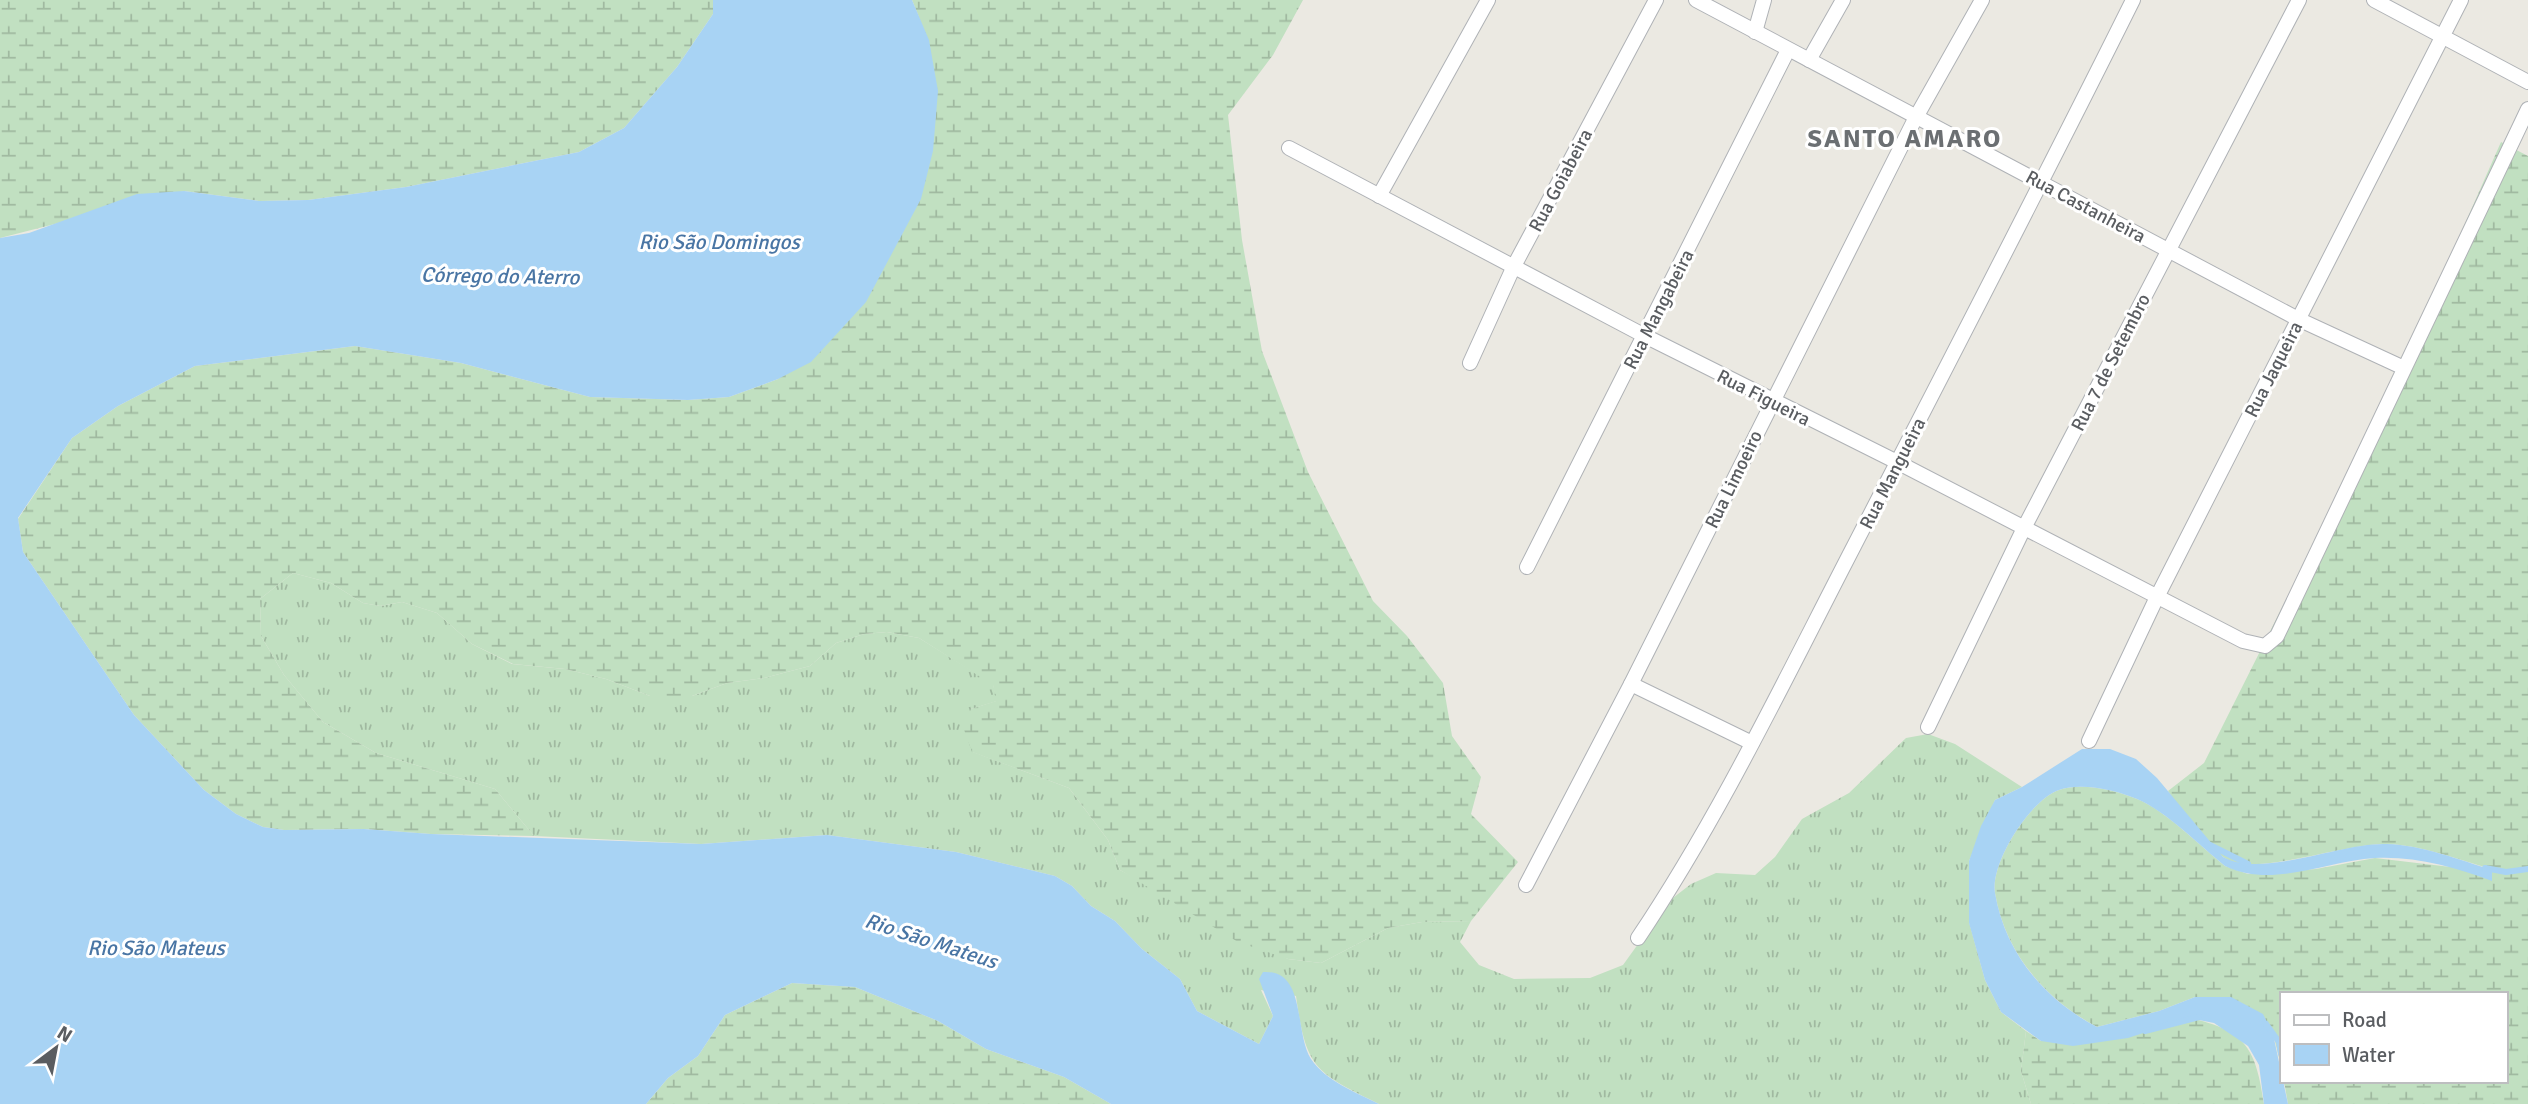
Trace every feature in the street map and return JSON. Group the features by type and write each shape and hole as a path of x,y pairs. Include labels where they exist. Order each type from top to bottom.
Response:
{"street":[{"path":"1379,196 1488,0"},
{"name":"Rua Goiabeira","path":"1470,363 1514,266 1656,0"},
{"name":"Rua Castanheira","path":"1696,0 2298,318 2404,368"},
{"path":"1755,32 1764,0"},
{"path":"1809,60 1843,0"},
{"name":"Rua Limoeiro","path":"1526,885 1631,684 1916,118 1982,0"},
{"name":"Rua Mangueira","path":"1638,938 1687,866 1752,743 2043,183 2133,0"},
{"name":"Rua 7 de Setembro","path":"1928,727 2024,528 2299,0"},
{"path":"2374,0 2528,82"},
{"name":"Rua Jaqueira","path":"2089,741 2157,597 2460,0"},
{"name":"Rua Mangabeira","path":"1527,567 1788,50"},
{"path":"2404,368 2528,109"},
{"name":"Rua Figueira","path":"1289,149 1645,336 1897,462 2243,642 2265,646 2277,636 2404,368"},
{"path":"1631,684 1752,743"}],"green space":[{"path":"0,0 713,0 713,14 677,67 624,128 579,152 406,187 308,200 259,201 184,191 0,238"},
{"path":"912,0 1303,0 1273,55 1228,115 1242,240 1262,351 1308,472 1373,601 1407,636 1443,683 1452,736 1481,777 1471,814 1518,862 1471,921 1422,922 1388,928 1321,963 1288,959 1238,942 1120,870 1108,840 1069,788 972,752 963,727 971,709 996,701 993,685 919,638 887,632 864,634 836,643 810,666 764,678 727,683 692,696 650,696 606,679 565,669 513,664 472,644 437,613 402,602 380,606 363,603 331,583 293,573 260,599 261,636 284,675 323,722 376,753 495,789 534,836 431,834 364,829 284,830 263,827 236,814 204,790 134,715 23,552 18,519 72,438 118,406 195,366 355,346 461,363 590,397 688,400 729,397 778,379 935,121 936,89 932,59"},
{"path":"2501,142 2528,156 2528,1104 2288,1104 2284,1083 2507,1083 2507,992 2280,992 2280,1062 2273,1033 2195,997 2159,1011 2097,1027 2061,1003 2030,972 2008,935 1995,893 1995,880 2005,850 2025,819 2048,796 2059,790 2078,787 2109,790 2148,804 2225,866 2248,874 2316,869 2375,858 2459,868 2492,880 2492,869 2427,850 2387,844 2265,864 2233,862 2215,851 2188,820 2168,791 2204,763 2395,382"},
{"path":"293,573 331,583 363,603 380,606 402,602 437,613 472,644 512,664 565,669 606,679 650,696 692,696 727,683 764,678 810,666 836,643 864,634 887,632 919,638 993,684 997,701 971,709 973,752 1069,788 1108,840 1120,870 1288,959 1321,963 1388,928 1422,922 1471,921 1460,942 1479,965 1514,979 1590,978 1623,965 1669,901 1691,884 1716,873 1755,875 1775,857 1802,819 1849,793 1906,738 1928,734 1955,744 2022,787 1995,800 1969,861 1969,922 1985,980 2001,1012 2026,1031 2021,1071 2031,1104 1379,1104 1340,1084 1317,1065 1304,1039 1296,996 1261,990 1273,1016 1259,1044 1197,1011 1180,979 1142,949 1115,921 1091,906 1072,886 1055,876 956,852 827,835 701,844 534,836 495,789 376,753 323,722 284,675 261,636 260,599"},
{"path":"792,983 855,987 938,1021 986,1049 1064,1077 1111,1104 646,1104 668,1078 698,1056 725,1015"},
{"path":"2189,1018 2224,1029 2245,1045 2257,1069 2264,1104 2031,1104 2021,1071 2026,1031 2041,1041 2162,1026"}],"water":[{"path":"713,0 912,0 929,40 938,91 933,151 921,199 866,302 811,362 778,379 729,397 688,400 590,397 461,363 355,346 195,366 118,406 72,438 18,518 23,552 134,715 204,790 236,814 263,827 284,830 364,829 701,844 827,835 956,852 1055,876 1072,886 1091,906 1115,921 1142,949 1180,979 1197,1011 1259,1044 1273,1016 1259,979 1263,972 1277,974 1287,981 1293,991 1311,1059 1333,1080 1379,1104 1111,1104 1064,1077 986,1049 938,1021 855,987 792,983 725,1015 698,1056 668,1078 646,1104 0,1104 0,238 29,233 137,194 184,191 259,201 308,200 406,187 579,152 624,128 677,67 713,14"},
{"path":"2082,749 2110,749 2136,759 2157,778 2223,857 2240,863 2280,862 2347,848 2387,844 2427,850 2492,870 2492,881 2435,864 2390,858 2356,860 2280,874 2243,872 2225,866 2171,820 2148,805 2119,793 2098,788 2068,788 2048,796 2036,806 2005,850 1995,880 2000,915 2018,955 2030,972 2061,1003 2097,1027 2159,1011 2195,997 2231,997 2263,1014 2273,1034 2280,1067 2280,1083 2284,1083 2288,1104 2264,1104 2259,1065 2248,1046 2214,1023 2189,1018 2128,1038 2073,1046 2041,1041 2001,1012 1985,980 1969,923 1969,861 1981,826 1995,800 2022,787"}],"waterway":[{"path":"2208,844 2248,864"},
{"path":"2485,868 2506,872 2528,869"},
{"path":"2145,1031 2199,1017"},
{"path":"2266,1024 2279,1042 2280,1048"}],"district":[{"name":"SANTO AMARO","path":"1905,138"}],"water label":[{"name":"Rio São Domingos","path":"719,242"},
{"name":"Córrego do Aterro","path":"500,276"},
{"name":"Rio São Mateus","path":"931,941"},
{"name":"Rio São Mateus","path":"156,948"}]}
